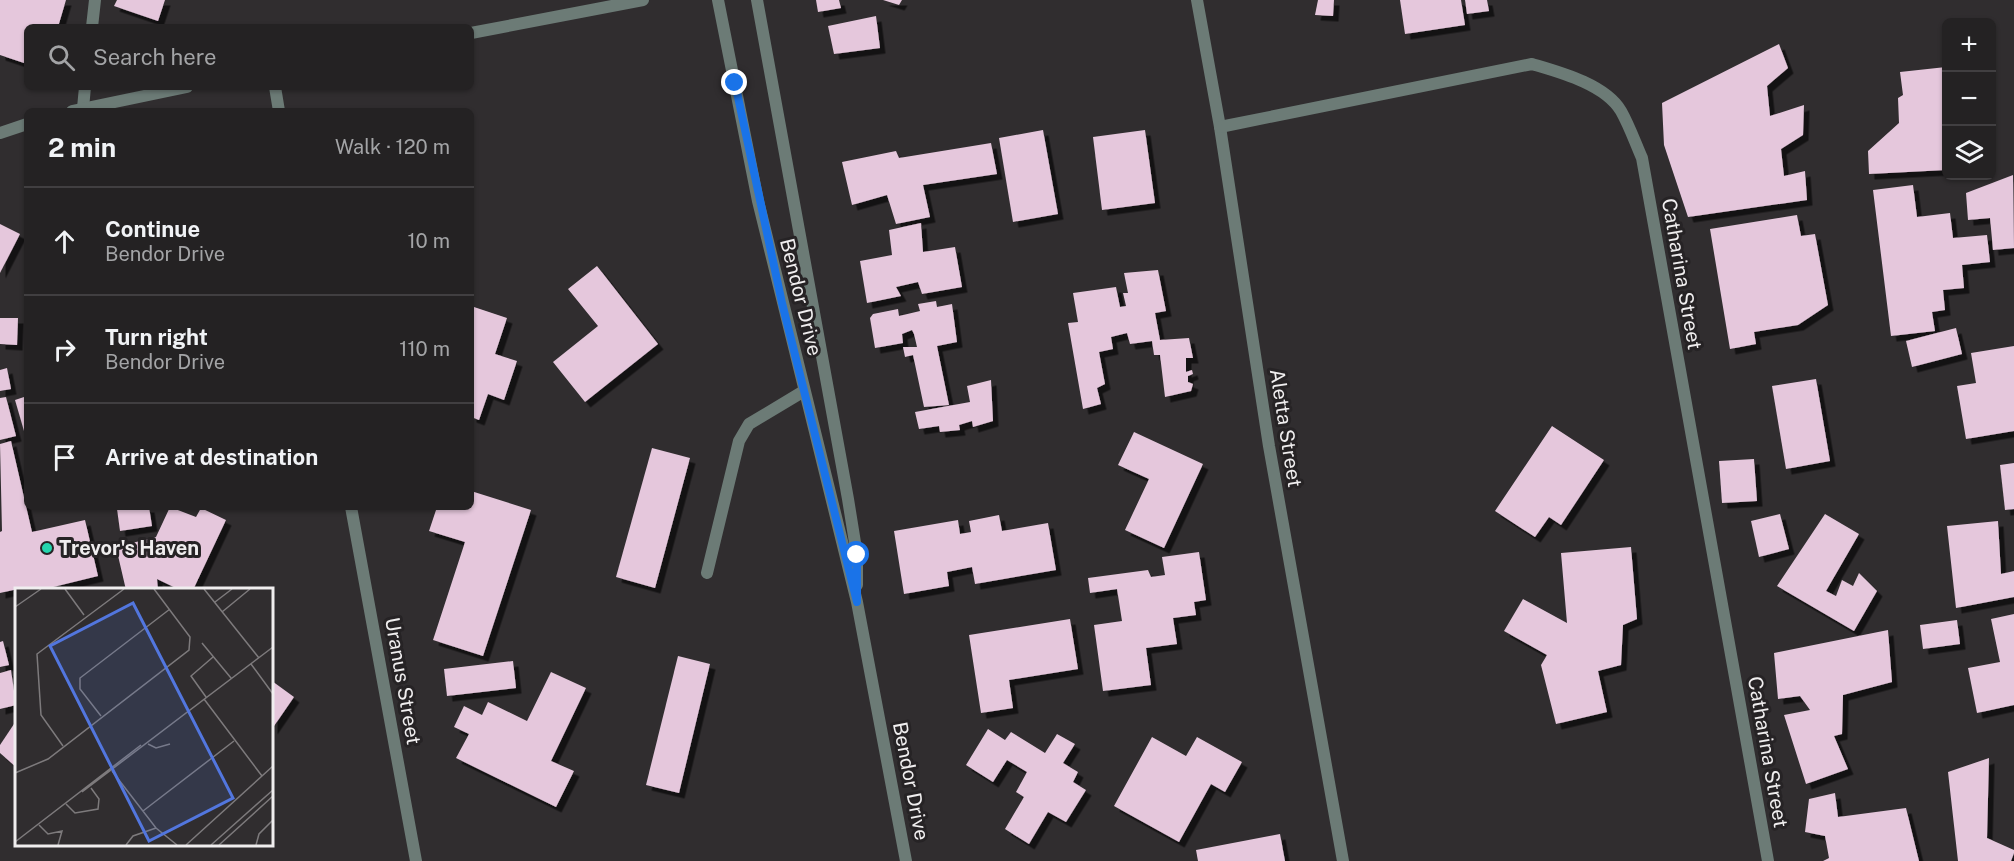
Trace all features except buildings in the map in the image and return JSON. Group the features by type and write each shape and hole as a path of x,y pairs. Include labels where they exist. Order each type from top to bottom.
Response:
{"street":[{"path":"92,24 95,0"},
{"path":"474,32 643,0"},
{"name":"Bendor Drive","path":"718,0 758,201 857,602 906,861"},
{"name":"Bendor Drive","path":"757,0 848,499 857,555 857,602"},
{"name":"Aletta Street","path":"1197,0 1221,127 1269,446 1343,861"},
{"name":"Catharina Street","path":"1221,127 1532,64 1576,78 1599,91 1620,108 1642,158 1768,861"},
{"path":"78,108 85,90"},
{"path":"83,108 172,90"},
{"path":"276,90 278,108"},
{"path":"0,133 24,125"},
{"path":"707,573 739,441 749,424 804,392"},
{"name":"Uranus Street","path":"352,510 416,861"}],"place":[{"name":"Trevor's Haven","path":"47,548"}],"route":[{"path":"735,83 758,201 857,602 857,555"}]}
